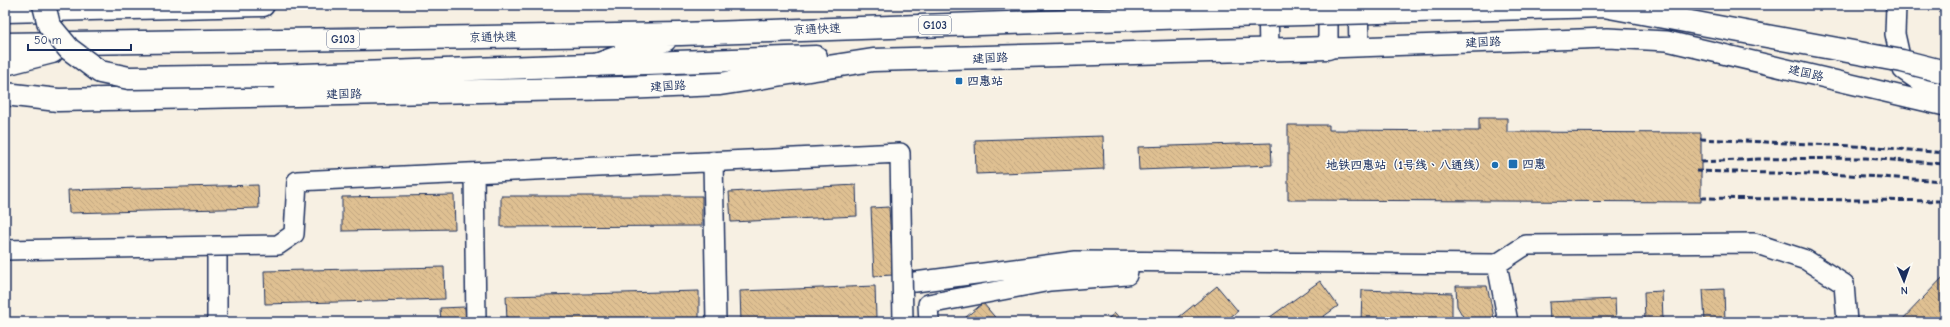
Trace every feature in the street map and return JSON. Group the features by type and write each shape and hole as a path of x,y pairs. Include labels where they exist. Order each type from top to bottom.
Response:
{"main road":[{"path":"44,5 49,25 69,49 100,72 129,78 275,76 837,56 873,60"},
{"path":"5,11 263,5"},
{"name":"京通快速","path":"5,44 681,34 1190,16 1628,5"},
{"path":"1604,6 1902,61 1945,72"},
{"path":"596,65 681,34"},
{"path":"5,64 86,42"},
{"name":"建国路","path":"5,94 58,100 624,88 720,84 873,60 1328,48"}],"street":[{"path":"1268,5 1269,49"},
{"path":"1328,5 1328,48"},
{"path":"1358,5 1359,47"},
{"path":"1896,5 1895,34 1903,70 1945,99"},
{"name":"建国路","path":"1328,48 1607,38 1667,41 1945,106"},
{"path":"5,250 278,245 294,234 297,181 900,153 903,322"},
{"path":"714,161 716,322"},
{"path":"474,173 476,322"},
{"path":"915,282 1076,261 1497,264 1526,245 1754,243 1806,260 1844,284 1847,322"},
{"path":"217,246 217,322"},
{"path":"929,322 928,304 1050,281 1127,275 1130,262"},
{"path":"1497,264 1508,322"}],"building":[{"name":"地铁四惠站（1号线、八通线）","path":"1479,118 1507,118 1507,132 1701,133 1701,202 1288,200 1288,125 1329,125 1329,130 1479,131"},
{"path":"1103,136 1104,169 976,174 975,140"},
{"path":"1271,143 1272,165 1139,170 1138,147"},
{"path":"258,185 259,208 69,213 68,190"},
{"path":"856,185 857,216 731,222 729,192"},
{"path":"454,195 455,229 342,231 342,197"},
{"path":"501,196 702,196 702,226 501,227"},
{"path":"889,207 893,275 874,276 871,208"},
{"path":"444,267 445,299 265,304 264,271"},
{"path":"1945,275 1945,312 1935,322 1900,322"},
{"path":"1320,281 1338,306 1316,322 1267,322 1266,320"},
{"path":"875,286 876,318 741,322 740,291"},
{"path":"1217,286 1238,311 1224,322 1173,322"},
{"path":"1456,286 1487,286 1495,322 1466,322 1457,306"},
{"path":"1724,289 1725,322 1705,322 1703,290"},
{"path":"1362,290 1452,293 1452,322 1361,322"},
{"path":"699,291 699,322 507,322 506,296"},
{"path":"1662,291 1663,322 1645,322 1644,292"},
{"path":"1615,299 1616,322 1550,322 1549,302"},
{"path":"983,303 999,322 960,322"},
{"path":"465,307 466,322 441,322 440,308"},
{"path":"1115,313 1123,322 1104,322"}],"railway":[{"path":"1700,139 1876,147 1945,153"},
{"path":"1701,162 1758,159 1866,158 1945,164"},
{"path":"1696,171 1848,175 1945,181"},
{"path":"1701,198 1945,201"}],"place":[{"name":"四惠站","path":"959,81"},
{"name":"四惠","path":"1513,164"},
{"name":"地铁四惠站（1号线、八通线）","path":"1495,165"}]}
